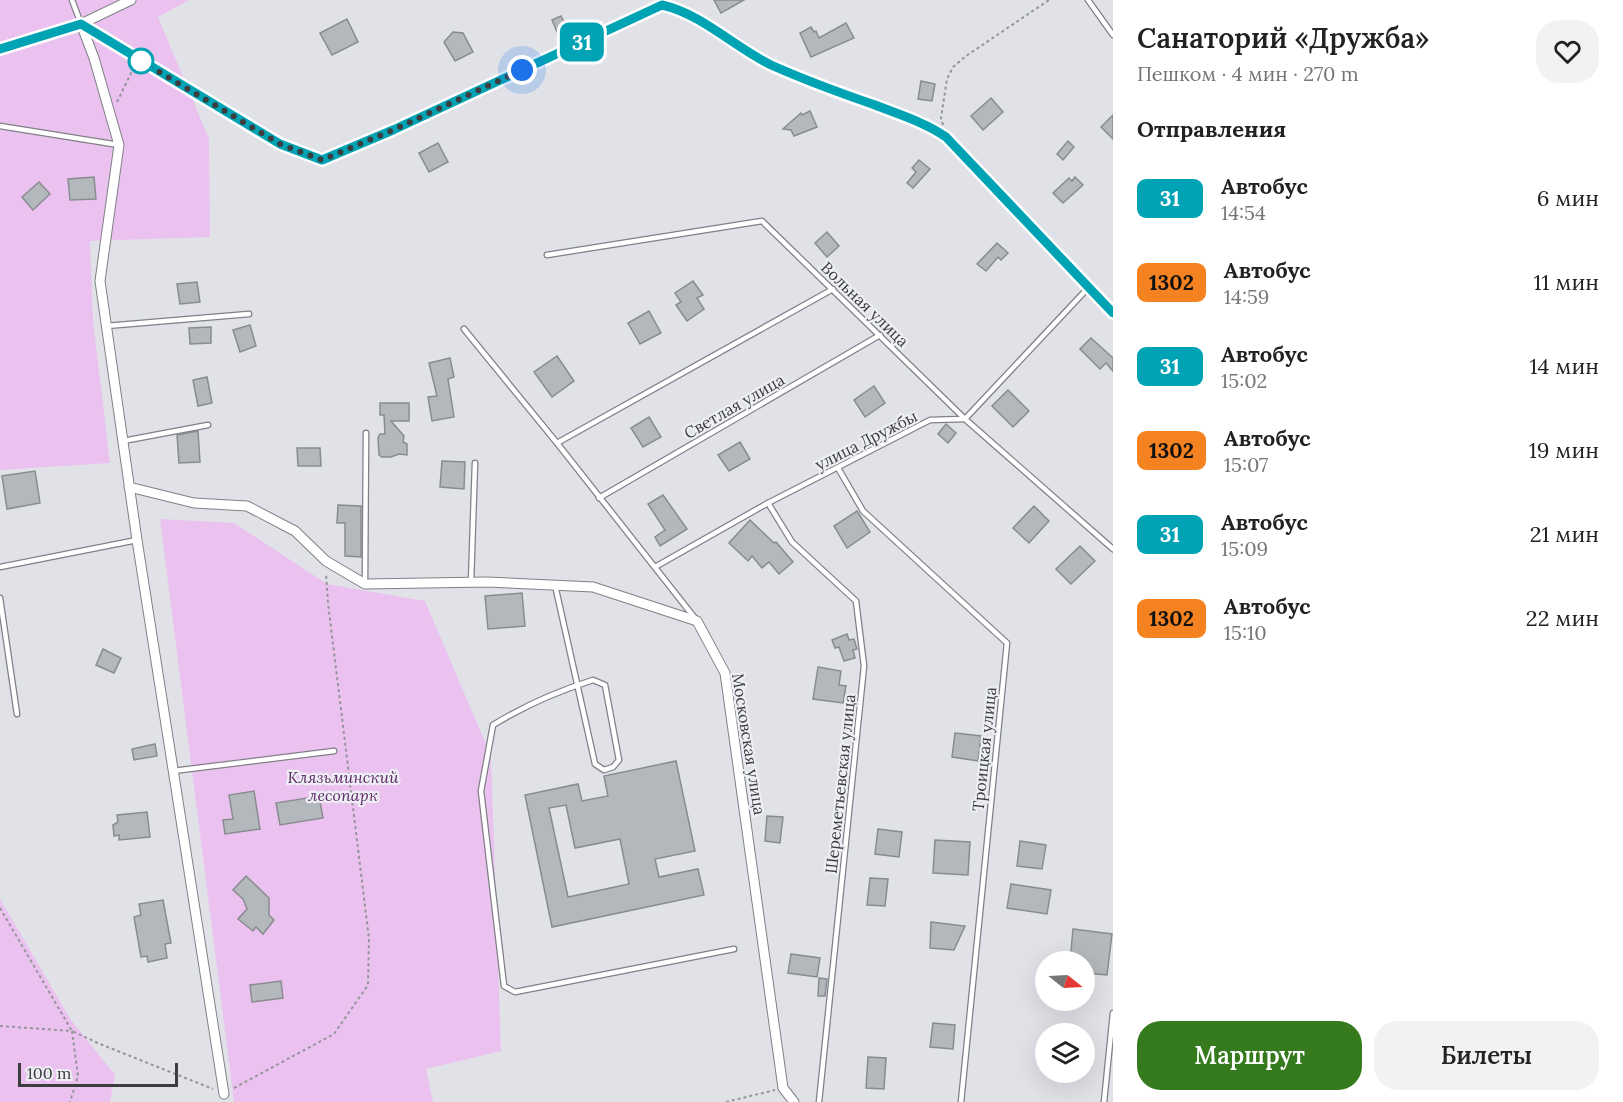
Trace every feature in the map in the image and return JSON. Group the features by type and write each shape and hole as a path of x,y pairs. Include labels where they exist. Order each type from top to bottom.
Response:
{"street":[{"path":"0,49 81,24 131,0"},
{"path":"81,24 280,144 322,160 393,130 672,0"},
{"path":"662,5 676,8 690,15 741,49 772,65 928,125 946,137 1113,313"},
{"path":"81,24 94,58 119,145 100,281 137,540 224,1094"},
{"path":"129,487 194,502 247,506 295,531 326,561 365,584 471,582 593,587 697,621"},
{"name":"Московская улица","path":"697,621 725,673 783,1088"},
{"path":"783,1088 794,1102"}],"lane":[{"path":"72,0 81,24"},
{"path":"1088,0 1113,35"},
{"path":"0,126 119,145"},
{"name":"Вольная улица","path":"547,255 762,221 965,419 1113,549"},
{"path":"965,419 1089,288"},
{"path":"557,443 833,289"},
{"path":"106,326 249,314"},
{"name":"Московская улица","path":"464,329 697,621"},
{"name":"Светлая улица","path":"599,498 880,335"},
{"name":"улица Дружбы","path":"655,567 768,503 930,420 965,419"},
{"path":"123,441 208,425"},
{"path":"365,584 366,433"},
{"path":"471,582 475,463"},
{"name":"Троицкая улица","path":"838,468 863,511 1007,643 961,1102"},
{"name":"Шереметьевская улица","path":"768,503 792,542 856,601 864,666 819,1102"},
{"path":"0,567 137,540"},
{"path":"555,585 577,684 595,764 604,770 613,768 619,760 605,685 593,680 577,684 516,711 493,725 481,791 504,986 515,992 734,949"},
{"path":"0,598 17,714"},
{"path":"173,771 334,751"},
{"path":"1104,1102 1113,1013"}],"path":[{"path":"946,137 941,118 947,79 953,67 1049,0"},
{"path":"111,116 138,59"},
{"path":"0,1026 72,1031 224,1094 334,1034 368,985 369,939 328,603 326,561"},
{"path":"0,908 72,1031 78,1076 70,1102"},
{"path":"726,1102 783,1088"}],"green space":[{"path":"0,0 189,0 158,17 209,139 210,237 90,241 93,321 110,463 0,470"},
{"name":"Клязьминский лесопарк","path":"160,519 234,523 327,584 425,601 491,756 501,1051 426,1069 433,1102 234,1102"},
{"path":"0,899 71,1020 115,1075 110,1102 0,1102"}],"building":[{"path":"714,0 744,0 721,13"},
{"path":"561,16 568,30 558,34 552,20"},
{"path":"347,19 358,42 332,55 320,33"},
{"path":"846,23 854,38 811,57 800,33 811,27 819,38"},
{"path":"453,32 463,33 473,52 455,61 444,42"},
{"path":"921,81 935,84 932,101 918,99"},
{"path":"991,98 1003,112 983,130 971,116"},
{"path":"810,111 817,127 794,136 791,130 783,129 801,113 802,115"},
{"path":"1113,115 1113,139 1101,127"},
{"path":"1068,141 1074,147 1063,160 1057,154"},
{"path":"438,143 448,162 429,172 419,153"},
{"path":"919,160 930,169 913,188 907,183 916,172 912,168"},
{"path":"94,177 96,199 70,200 68,179"},
{"path":"1075,177 1083,185 1063,203 1053,193 1069,178 1072,181"},
{"path":"39,182 50,194 33,210 22,197"},
{"path":"827,232 839,246 827,257 815,243"},
{"path":"997,243 1008,253 1001,260 998,257 986,271 977,264"},
{"path":"693,281 703,295 697,298 704,309 687,321 676,305 681,302 675,293"},
{"path":"197,282 200,302 180,304 177,284"},
{"path":"649,311 661,333 640,344 628,323"},
{"path":"250,325 256,346 240,352 233,330"},
{"path":"211,327 211,343 190,344 189,328"},
{"path":"1091,338 1113,358 1113,371 1106,363 1100,369 1080,349"},
{"path":"557,356 574,381 552,397 534,372"},
{"path":"450,358 454,377 448,379 454,417 432,421 428,397 437,396 429,363"},
{"path":"207,377 212,403 198,406 193,380"},
{"path":"874,386 885,403 865,417 854,400"},
{"path":"1008,390 1029,411 1013,427 992,406"},
{"path":"380,403 409,403 409,421 391,421 404,436 403,442 407,444 407,455 382,457 379,455 378,438 380,434 385,434 384,415 380,415"},
{"path":"649,417 661,437 643,447 631,428"},
{"path":"946,424 956,433 948,443 938,434"},
{"path":"198,431 200,462 179,463 177,435"},
{"path":"740,442 750,459 729,471 718,455"},
{"path":"297,448 320,448 321,466 298,466"},
{"path":"442,461 465,462 464,489 440,487"},
{"path":"35,471 40,503 7,509 2,476"},
{"path":"663,495 687,529 660,546 655,537 665,530 648,504"},
{"path":"338,505 361,506 361,557 345,556 345,523 337,523"},
{"path":"1034,506 1049,521 1029,543 1013,528"},
{"path":"857,511 870,532 847,548 834,526"},
{"path":"750,520 774,543 776,542 793,562 779,574 769,562 762,568 752,556 748,561 729,543"},
{"path":"1080,546 1095,561 1071,584 1056,569"},
{"path":"522,593 525,626 488,629 485,596"},
{"path":"847,634 849,640 854,639 857,649 853,650 855,658 844,661 839,647 835,648 832,640"},
{"path":"103,649 121,658 114,673 96,665"},
{"path":"818,667 841,671 839,685 846,686 843,703 813,699"},
{"path":"955,733 981,736 978,761 952,757"},
{"path":"155,744 157,756 134,760 132,749"},
{"path":"676,761 695,851 655,859 659,877 698,869 704,895 552,927 525,795 578,784 582,801 608,796 604,776","holes":["566,805 575,848 620,839 629,884 568,897 549,808"]},
{"path":"254,791 260,829 225,834 223,820 233,819 229,795"},
{"path":"319,796 323,818 280,825 276,803"},
{"path":"147,812 150,837 119,840 119,835 114,836 113,825 118,822 117,815"},
{"path":"767,816 783,817 780,843 765,841"},
{"path":"878,829 902,832 899,857 875,854"},
{"path":"935,840 970,842 968,875 933,873"},
{"path":"1020,841 1046,845 1042,869 1017,866"},
{"path":"246,876 269,898 269,915 274,920 263,934 256,927 253,931 238,919 247,909 243,899 233,890"},
{"path":"870,878 888,879 885,906 867,905"},
{"path":"1011,884 1051,890 1047,914 1007,908"},
{"path":"163,900 171,943 165,944 167,958 148,962 147,956 141,957 134,917 141,915 139,904"},
{"path":"931,922 965,926 954,950 930,948"},
{"path":"1073,929 1112,934 1107,975 1095,974 1095,951 1071,951"},
{"path":"791,954 820,958 817,977 788,973"},
{"path":"819,978 827,979 825,996 818,996"},
{"path":"281,981 283,998 252,1002 250,985"},
{"path":"933,1023 955,1025 953,1049 930,1047"},
{"path":"868,1057 886,1058 884,1089 866,1088"}],"bus line":[{"name":"31","path":"0,49 81,24 280,144 322,160 393,130 662,5 676,8 741,49 772,65 928,125 946,137 1113,313"}],"route":[{"path":"141,61 280,144 322,160 522,70"}]}
